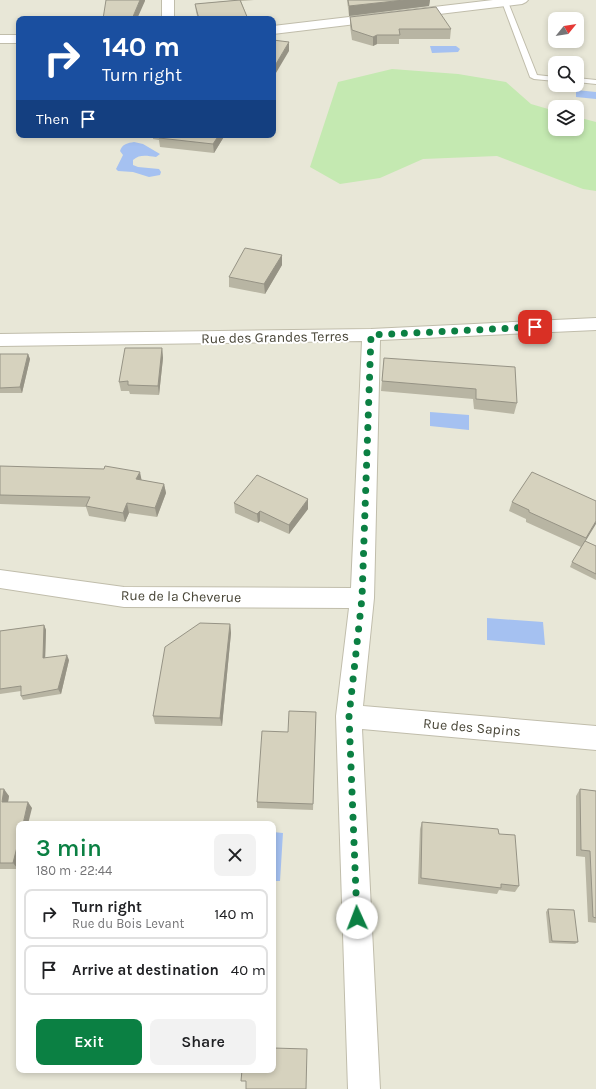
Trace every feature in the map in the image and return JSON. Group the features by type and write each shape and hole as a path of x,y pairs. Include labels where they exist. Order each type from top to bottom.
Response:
{"street":[{"path":"168,0 168,16"},
{"path":"276,30 522,0"},
{"path":"0,39 16,39"},
{"name":"Rue des Grandes Terres","path":"0,340 371,335 596,324"},
{"path":"364,1089 349,716 362,598 371,335"},
{"name":"Rue de la Cheverue","path":"0,579 124,597 362,598"},
{"name":"Rue des Sapins","path":"349,716 596,738"}],"lane":[{"path":"505,2 534,77 548,78"},
{"path":"584,81 596,82"}],"shaded area":[{"path":"0,0 596,0 596,1089 0,1089"}],"green space":[{"path":"392,69 458,74 506,82 531,104 548,109 548,136 584,136 584,119 596,122 596,191 583,189 497,156 423,159 380,178 340,184 310,167 338,82"}],"water":[{"path":"430,46 456,46 460,49 458,52 432,53"},
{"path":"584,91 596,92 596,99 576,97 576,92"},
{"path":"134,142 143,144 160,154 156,157 138,157 133,160 133,165 138,167 159,169 161,172 160,175 149,177 133,172 118,171 116,169 123,155 120,151 122,147 126,144"},
{"path":"430,412 469,415 469,430 430,426"},
{"path":"487,618 543,622 545,645 487,640"},
{"path":"276,832 283,833 280,881 276,881"}],"building":[{"path":"106,0 140,0 133,16 103,16"},
{"path":"240,0 247,16 198,16 195,4"},
{"path":"348,0 404,0 349,6"},
{"path":"436,7 451,29 399,29 400,35 377,35 373,37 352,30 350,17"},
{"path":"276,40 289,42 276,64"},
{"path":"159,138 217,138 213,144"},
{"path":"245,248 282,255 264,284 229,277"},
{"path":"125,348 162,348 158,386 128,385 128,381 119,382"},
{"path":"0,354 28,354 20,387 0,388"},
{"path":"384,358 515,367 517,403 476,399 476,389 382,381"},
{"path":"0,466 104,469 105,466 140,472 136,479 164,484 155,508 127,503 123,513 86,506 90,497 0,495"},
{"path":"532,472 596,501 596,521 586,538 529,512 529,510 512,502"},
{"path":"257,475 308,499 289,525 260,511 257,514 234,503"},
{"path":"585,541 596,546 596,574 572,562"},
{"path":"200,623 230,624 220,718 153,716 165,647"},
{"path":"44,625 43,658 67,655 58,689 21,696 21,686 0,689 0,631"},
{"path":"289,711 316,712 313,804 257,802 262,731 288,732"},
{"path":"0,789 4,789 2,802 28,802 24,821 16,821 16,851 13,863 0,863"},
{"path":"580,789 596,791 596,918 593,917 590,851 581,850"},
{"path":"422,822 498,829 499,834 515,835 519,886 501,884 501,888 421,878"},
{"path":"548,909 574,910 578,942 552,941"},
{"path":"276,1048 307,1049 306,1089 246,1089 246,1081 241,1081 242,1073 276,1073"}],"route":[{"path":"357,918 349,716 362,598 371,335 535,327"}]}
